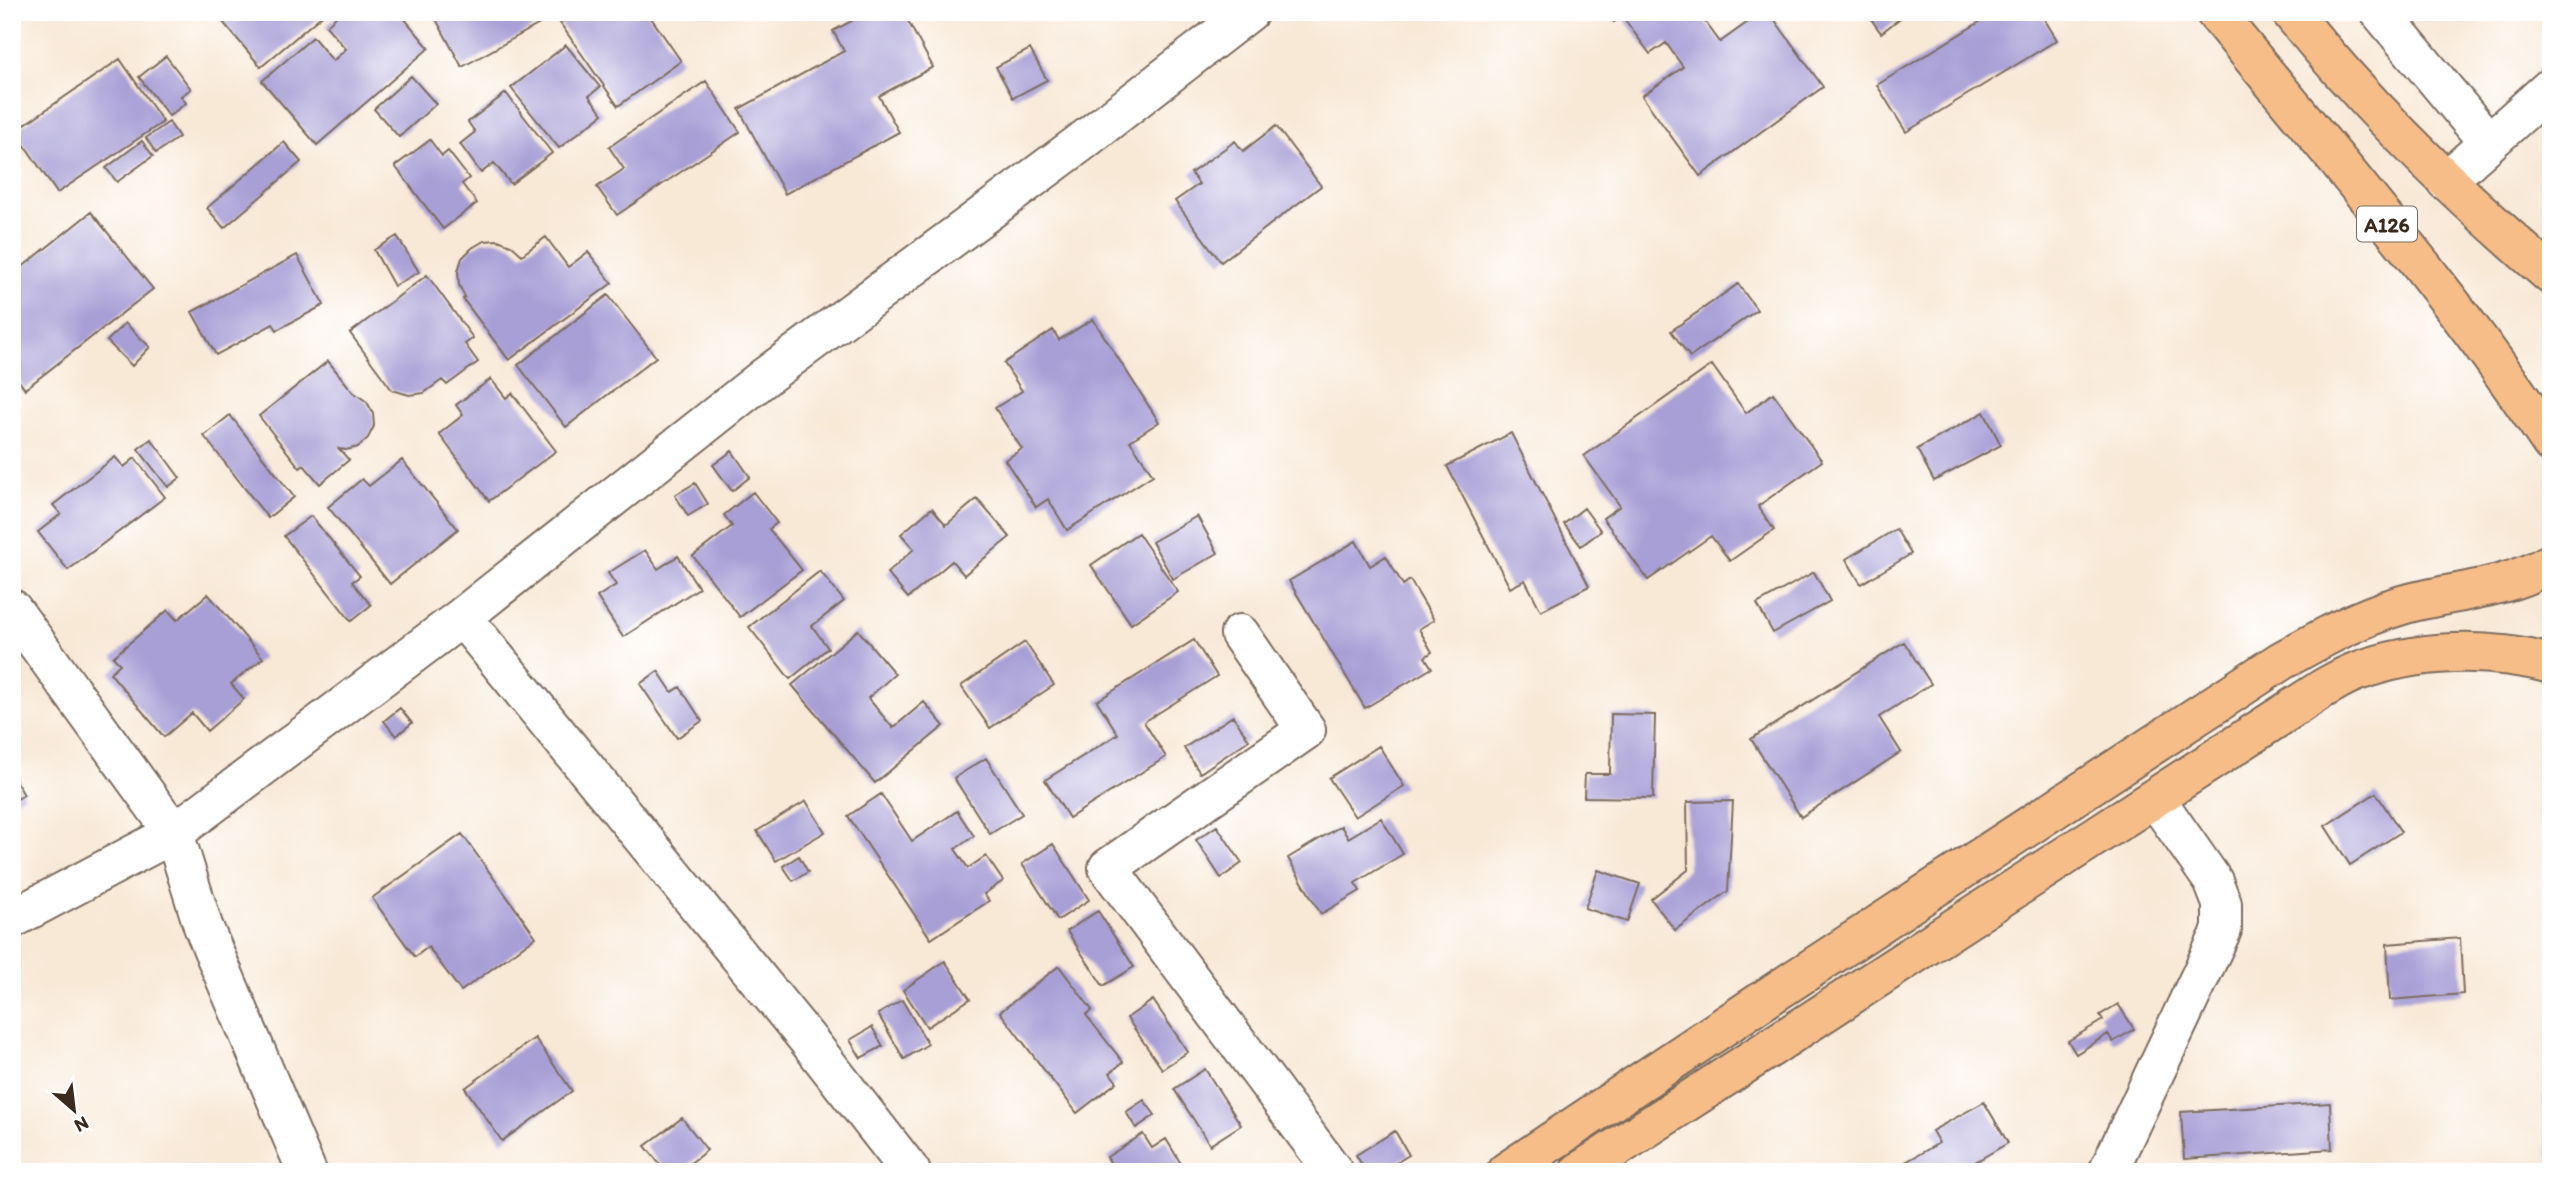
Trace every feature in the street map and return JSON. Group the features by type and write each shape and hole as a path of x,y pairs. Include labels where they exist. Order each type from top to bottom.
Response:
{"main road":[{"name":"A126","path":"2216,12 2430,278 2551,443"},
{"path":"2291,12 2446,181 2485,219 2551,275"},
{"path":"1506,1172 1791,981 2281,661 2344,625 2402,606 2495,587 2551,563"},
{"path":"1579,1172 2322,689 2354,672 2399,660 2466,651 2518,655 2551,664"}],"street":[{"path":"12,919 174,833 462,617 766,376 1079,144 1248,12"},
{"path":"2380,12 2488,142"},
{"path":"2446,181 2551,87"},
{"path":"12,609 174,833 203,926 307,1172"},
{"path":"462,617 808,1040 911,1172"},
{"path":"1240,635 1306,730 1108,868 1334,1172"},
{"path":"2108,1172 2222,930 2222,904 2213,881 2155,798"}],"building":[{"path":"220,12 326,12 261,67 217,15"},
{"path":"341,12 399,12 429,48 317,145 262,81 313,37 333,61 346,49 326,26"},
{"path":"432,12 561,12 462,67"},
{"path":"576,12 647,12 681,61 618,106 560,23"},
{"path":"868,12 903,12 933,67 879,96 899,132 785,194 739,109 844,51 833,31"},
{"path":"1607,12 1706,12 1701,16 1720,42 1762,12 1769,12 1823,87 1700,176 1642,96 1683,67 1666,43 1650,54 1622,16 1614,22"},
{"path":"1866,12 1908,12 1881,33"},
{"path":"1996,12 2040,12 2057,40 1906,132 1877,85"},
{"path":"566,45 600,87 589,96 603,114 559,148 511,88"},
{"path":"1030,49 1047,80 1013,98 996,67"},
{"path":"166,56 191,89 181,96 186,103 169,116 139,77"},
{"path":"120,59 163,122 57,193 15,131"},
{"path":"411,76 436,104 399,137 374,109"},
{"path":"706,81 740,132 617,215 597,187 624,169 609,147"},
{"path":"506,93 552,153 511,184 494,163 481,173 460,144 475,132 468,122"},
{"path":"169,122 179,137 156,153 146,138"},
{"path":"1276,126 1321,186 1221,262 1175,201 1199,184 1191,173 1235,141 1243,151"},
{"path":"430,140 442,156 448,151 469,178 462,184 477,203 443,229 395,166"},
{"path":"142,141 153,156 117,182 106,168"},
{"path":"284,142 301,162 224,228 207,208"},
{"path":"91,212 153,289 25,389 12,372 12,258 21,268"},
{"path":"397,236 419,272 394,286 374,250"},
{"path":"546,237 568,267 588,252 612,283 509,360 463,299 465,297 459,285 458,271 462,258 484,241 498,240 511,245 522,255"},
{"path":"297,255 324,305 277,330 273,324 216,355 192,312"},
{"path":"427,275 473,338 465,344 478,362 447,385 442,380 424,393 409,395 392,390 350,333"},
{"path":"1738,284 1757,310 1690,357 1671,331"},
{"path":"608,295 656,357 566,427 518,365"},
{"path":"1093,319 1159,422 1130,441 1153,475 1067,530 1048,499 1036,507 1005,460 1022,449 995,408 1022,391 1004,363 1053,330 1059,340"},
{"path":"125,323 150,347 132,366 107,341"},
{"path":"328,361 353,392 367,402 373,413 374,426 368,438 358,447 339,449 349,460 320,484 304,465 300,468 259,416"},
{"path":"1712,365 1746,413 1773,393 1822,461 1758,506 1774,530 1730,561 1711,536 1648,580 1603,518 1620,506 1584,456"},
{"path":"491,379 506,398 512,393 556,451 489,501 439,434 463,415 456,405"},
{"path":"1984,412 2001,445 1934,481 1917,449"},
{"path":"230,415 294,497 268,518 204,436"},
{"path":"1511,433 1589,586 1541,611 1525,580 1510,588 1447,466"},
{"path":"151,439 180,478 168,487 138,449"},
{"path":"732,451 750,477 732,491 713,465"},
{"path":"115,457 124,467 135,458 165,497 68,570 38,532 61,514 53,505"},
{"path":"402,460 458,529 390,584 328,507 362,479 369,486"},
{"path":"695,483 708,504 688,516 675,495"},
{"path":"753,492 777,523 769,529 802,570 740,617 693,556 732,526 724,515"},
{"path":"977,499 1010,537 964,575 952,561 908,598 887,573 914,549 901,534 932,508 946,525"},
{"path":"1584,508 1601,531 1581,546 1564,524"},
{"path":"311,516 360,576 352,582 371,605 351,621 284,536"},
{"path":"1197,516 1218,553 1173,579 1152,542"},
{"path":"1896,529 1911,554 1861,584 1846,559"},
{"path":"1138,533 1178,592 1131,624 1091,565"},
{"path":"1356,541 1370,566 1386,556 1403,585 1410,580 1434,620 1419,629 1432,652 1425,657 1432,668 1365,708 1289,581"},
{"path":"645,550 658,569 678,556 699,588 623,637 597,597 616,585 608,573"},
{"path":"820,571 844,601 812,626 828,648 790,679 749,627"},
{"path":"1814,572 1830,601 1773,633 1757,604"},
{"path":"208,594 263,658 231,684 244,699 207,731 192,713 164,737 110,673 120,664 113,657 168,610 177,620"},
{"path":"858,630 895,674 868,698 893,728 924,702 944,726 875,783 792,685"},
{"path":"1194,640 1217,676 1144,722 1166,757 1069,818 1045,780 1118,734 1097,701"},
{"path":"1025,642 1054,685 990,728 961,686"},
{"path":"1904,642 1931,684 1879,717 1901,752 1801,817 1751,739"},
{"path":"658,671 672,692 680,687 702,721 677,738 640,684"},
{"path":"400,708 412,723 396,736 384,721"},
{"path":"1611,714 1655,715 1653,798 1584,797 1585,774 1610,774"},
{"path":"1233,716 1249,740 1200,773 1184,748"},
{"path":"1379,746 1404,786 1355,817 1329,778"},
{"path":"986,758 1022,814 990,834 954,778"},
{"path":"12,775 24,795 12,802"},
{"path":"2376,793 2401,832 2350,865 2325,826"},
{"path":"881,794 912,841 957,811 974,836 955,849 968,868 986,856 1003,881 984,894 989,901 931,939 848,816"},
{"path":"806,801 825,832 776,861 757,831"},
{"path":"1733,801 1728,891 1675,930 1651,899 1688,870 1687,802"},
{"path":"1381,818 1403,854 1355,883 1360,891 1321,914 1288,858 1341,826 1348,838"},
{"path":"1217,826 1242,863 1221,878 1196,840"},
{"path":"462,834 536,937 461,991 428,947 415,957 372,898"},
{"path":"1053,844 1089,900 1058,920 1022,864"},
{"path":"799,856 808,872 793,881 783,866"},
{"path":"1598,870 1640,884 1627,922 1585,908"},
{"path":"1098,911 1134,967 1103,986 1067,931"},
{"path":"2460,938 2463,994 2390,1000 2387,944"},
{"path":"945,961 970,999 927,1027 903,990"},
{"path":"1059,966 1092,1010 1086,1015 1123,1062 1110,1073 1117,1082 1077,1113 1000,1012"},
{"path":"902,1000 928,1044 904,1059 878,1014"},
{"path":"1153,1000 1188,1052 1162,1069 1127,1018"},
{"path":"2118,1004 2134,1029 2113,1042 2108,1034 2076,1054 2068,1041 2103,1020 2100,1015"},
{"path":"872,1027 883,1046 861,1058 850,1040"},
{"path":"535,1038 572,1091 502,1141 465,1088"},
{"path":"1205,1069 1241,1125 1210,1145 1174,1089"},
{"path":"2551,1096 2551,1158 2549,1158 2543,1097"},
{"path":"1144,1100 1155,1115 1136,1128 1126,1112"},
{"path":"1984,1102 2008,1143 1972,1164 1976,1172 1888,1172 1939,1143 1932,1131"},
{"path":"2330,1103 2332,1149 2184,1159 2181,1112"},
{"path":"682,1118 707,1150 679,1172 666,1172 645,1146"},
{"path":"1395,1131 1409,1155 1381,1172 1366,1172 1356,1155"},
{"path":"1143,1134 1152,1148 1166,1139 1186,1172 1116,1172 1107,1157"}]}
